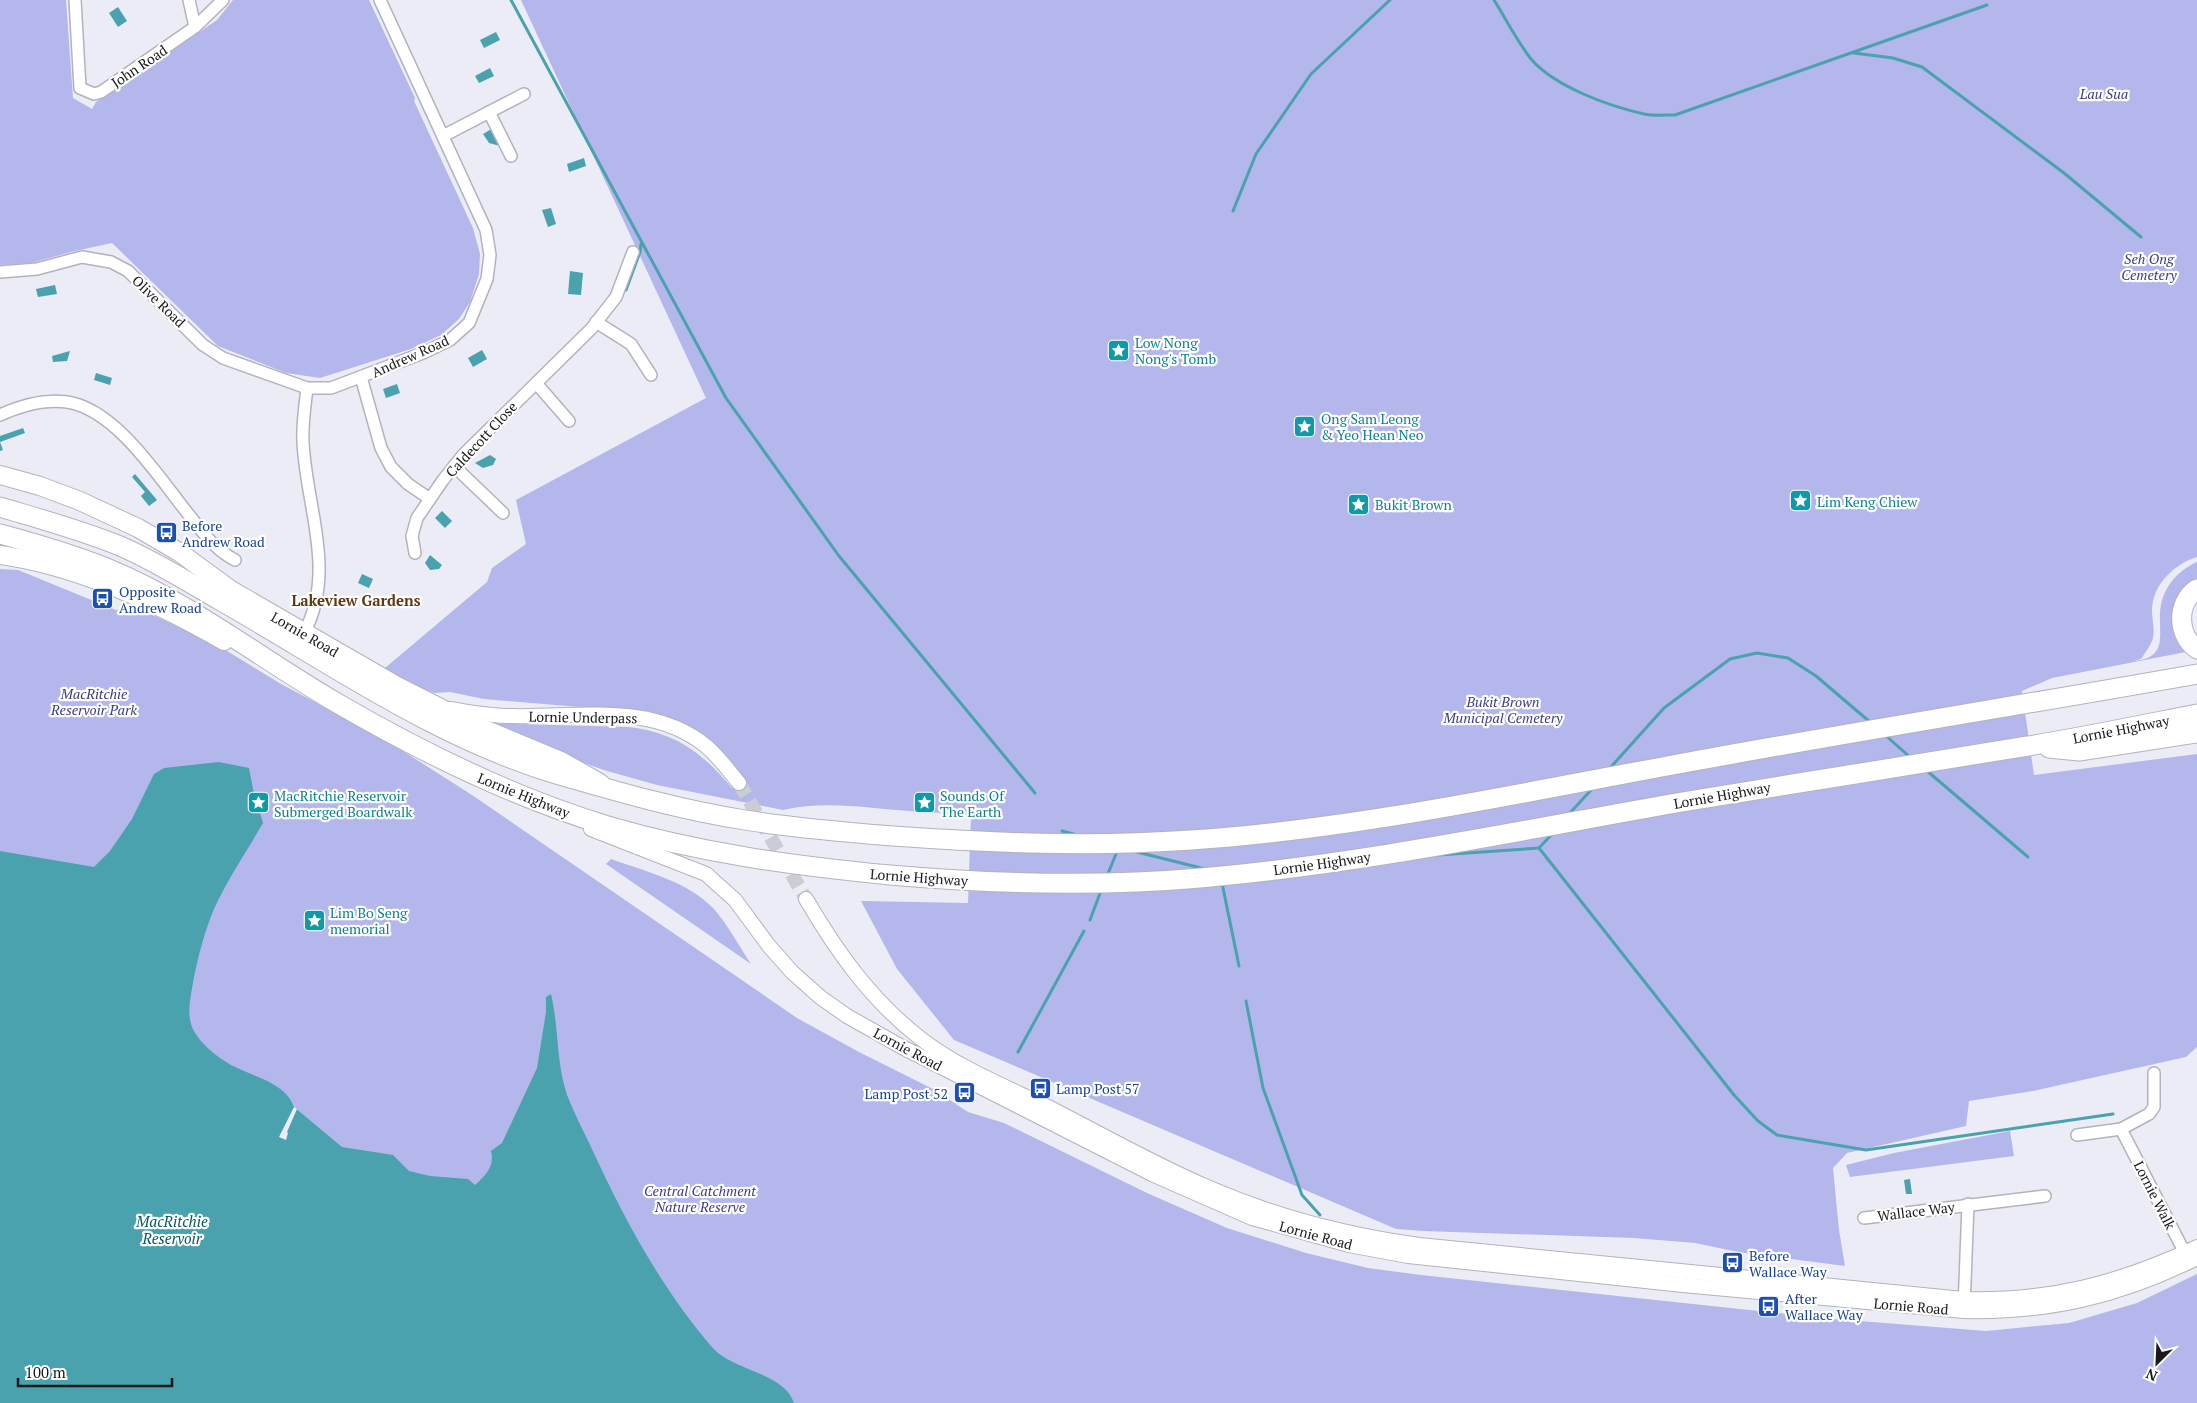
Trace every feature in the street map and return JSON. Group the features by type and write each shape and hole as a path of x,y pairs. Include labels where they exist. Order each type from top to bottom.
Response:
{"highway":[{"name":"Lornie Road","path":"0,507 64,526 119,546 174,573 386,698 450,733 548,771 614,790"},
{"path":"0,534 43,546 112,570 205,620 334,701"},
{"path":"2197,589 2187,599 2181,618 2187,640 2197,649"},
{"path":"614,790 742,820 804,828 1024,844 1115,844 1195,840 1401,814 1776,746 2019,706 2197,674"},
{"name":"Lornie Highway","path":"334,701 452,766 546,806 672,843 804,867 1027,884 1198,878 1286,868 1403,851 1773,786 2024,747 2197,714"},
{"path":"2024,747 2080,752 2197,733"}],"main road":[{"name":"Lornie Road","path":"0,475 40,486 80,501 138,528 179,552 231,590 435,706 472,724 561,761 614,790"},
{"path":"0,555 30,559 64,569 136,597 206,631 326,701 334,701"}],"street":[{"name":"John Road","path":"75,0 80,88 94,94 101,92 195,27 223,0"},
{"path":"189,0 195,27"},
{"name":"Andrew Road","path":"307,388 331,388 450,340 469,323 487,279 490,255 486,230 380,0"},
{"path":"443,136 524,94"},
{"path":"489,112 511,156"},
{"name":"Caldecott Close","path":"415,553 412,536 417,518 430,499 463,455 596,322 616,297 633,252"},
{"name":"Olive Road","path":"0,272 37,269 82,258 112,262 128,271 203,345 223,358 307,388"},
{"path":"596,322 631,344 651,375"},
{"path":"361,377 381,448 391,467 408,484 430,499"},
{"path":"536,384 569,421"},
{"path":"304,633 315,611 318,593 319,548 303,442 307,388"},
{"path":"0,415 22,406 66,402 101,416 140,454 212,542 235,560"},
{"path":"454,466 503,513"},
{"name":"Lornie Underpass","path":"435,706 472,713 508,716 604,715 639,717 656,721 676,728 705,745 721,760 739,783"},
{"name":"Lornie Road","path":"546,806 584,826 706,874 735,900 769,946 792,972 820,997 847,1016 902,1047 1154,1175 1252,1218 1349,1245 1408,1256 1530,1263 1964,1305 1992,1312 2044,1308 2107,1295 2141,1283 2192,1255"},
{"name":"Lornie Road","path":"806,899 834,946 877,1000 920,1038 962,1064 1189,1179 1250,1204 1335,1230 1382,1240 1530,1263"},
{"path":"2077,1135 2121,1129 2149,1114 2154,1107 2154,1073"},
{"name":"Lornie Walk","path":"2121,1129 2192,1255"},
{"name":"Wallace Way","path":"1864,1218 2045,1196"},
{"name":"Wallace Way","path":"1964,1305 1968,1204"}],"green space":[{"path":"0,0 66,0 73,98 92,109 96,102 217,20 233,0 369,0 473,228 480,254 479,274 470,302 459,319 441,335 411,349 320,378 286,373 218,346 112,243 31,263 0,265"},
{"name":"Bukit Brown Municipal Cemetery","path":"521,0 2197,0 2197,557 2188,560 2173,570 2160,584 2153,602 2154,632 2152,641 2141,659 2133,661 2145,659 2158,649 2161,605 2166,591 2184,569 2197,562 2197,581 2189,587 2191,651 2052,678 2022,691 2034,775 2197,754 2197,1047 2186,1057 2033,1091 1969,1101 1966,1126 1847,1153 1833,1168 1839,1230 1845,1266 1738,1252 1695,1243 1634,1238 1396,1229 954,1040 897,969 861,901 968,903 971,816 830,805 783,810 657,785 607,771 549,751 479,723 628,727 645,730 674,739 687,746 710,764 732,788 745,780 717,748 604,709 484,699 450,692 434,693 415,685 385,668 487,582 492,568 526,544 516,500 706,398"},
{"name":"Central Catchment Nature Reserve","path":"0,569 18,570 116,610 140,609 219,646 281,684 381,737 472,795 797,1018 933,1089 968,1112 1004,1123 1147,1193 1227,1228 1306,1253 1368,1268 1834,1319 1986,1331 2069,1323 2137,1303 2197,1274 2197,1403 0,1403"},
{"path":"611,859 666,878 692,891 703,899 724,922 751,964 606,864"},
{"path":"2010,1131 2014,1156 1850,1177 1846,1165 1894,1153"}],"water":[{"path":"118,7 127,21 118,27 109,13"},
{"path":"496,32 500,40 484,48 480,40"},
{"path":"490,68 494,76 479,83 475,76"},
{"path":"493,128 500,146 489,143 483,134"},
{"path":"584,158 586,166 569,172 567,164"},
{"path":"551,208 556,224 548,227 542,210"},
{"path":"570,271 583,273 581,295 568,294"},
{"path":"55,285 57,294 38,297 36,289"},
{"path":"482,350 487,359 473,367 468,358"},
{"path":"70,351 67,361 53,362 52,356"},
{"path":"96,373 112,378 110,385 94,380"},
{"path":"397,384 400,393 386,398 383,389"},
{"path":"23,428 25,433 0,442 0,436"},
{"path":"490,455 496,459 493,465 483,468 475,463"},
{"path":"135,474 157,500 149,506 141,496 145,492 132,477"},
{"path":"442,511 452,521 445,528 435,518"},
{"path":"430,555 442,565 439,569 430,570 425,563"},
{"path":"362,574 373,579 369,588 358,583"},
{"name":"MacRitchie Reservoir","path":"219,762 249,768 263,823 219,898 210,918 202,945 193,982 189,1014 191,1024 203,1043 227,1063 277,1086 290,1099 294,1107 342,1147 393,1155 409,1171 430,1176 468,1179 475,1185 489,1170 492,1161 491,1151 502,1143 537,1068 546,1012 546,997 551,994 563,1083 567,1095 616,1199 644,1251 676,1301 712,1347 732,1362 769,1378 780,1385 794,1403 0,1403 0,851 94,867 110,851 132,819 154,774 164,768"},
{"path":"1910,1179 1912,1194 1906,1194 1904,1180"}],"pier":[{"path":"294,1107 297,1109 287,1132 286,1140 279,1137"}],"waterway":[{"path":"511,0 726,398 839,556 1035,793"},
{"path":"1233,211 1256,154 1311,74 1390,0"},
{"path":"1494,0 1516,37 1531,59 1541,69 1568,87 1583,94 1615,106 1652,115 1675,115 1987,5"},
{"path":"1854,53 1893,58 1922,67 2064,173 2141,237"},
{"path":"626,290 640,252 641,244"},
{"path":"1610,768 1664,708 1730,659 1757,653 1788,658 1816,676 1870,722"},
{"path":"1884,734 1911,758"},
{"path":"1926,770 2028,857"},
{"path":"1568,815 1593,788"},
{"path":"1062,831 1077,835"},
{"path":"1438,855 1539,848 1553,833"},
{"path":"1539,848 1734,1095 1758,1121 1777,1135 1866,1150 2113,1114"},
{"path":"1107,876 1118,849"},
{"path":"1133,851 1205,869"},
{"path":"1222,883 1239,966"},
{"path":"1090,920 1102,888"},
{"path":"1018,1052 1084,931"},
{"path":"1246,1001 1263,1088 1302,1195 1320,1215"}],"tunnel":[{"path":"739,783 806,899"}],"place":[{"name":"Low Nong Nong's Tomb","path":"1119,350"},
{"name":"Ong Sam Leong & Yeo Hean Neo","path":"1305,426"},
{"name":"Lim Keng Chiew","path":"1801,501"},
{"name":"Bukit Brown","path":"1359,504"},
{"name":"Before Andrew Road","path":"166,533"},
{"name":"Opposite Andrew Road","path":"103,599"},
{"name":"MacRitchie Reservoir Submerged Boardwalk","path":"258,803"},
{"name":"Sounds Of The Earth","path":"924,803"},
{"name":"Lim Bo Seng memorial","path":"314,920"},
{"name":"Lamp Post 57","path":"1040,1088"},
{"name":"Lamp Post 52","path":"964,1093"},
{"name":"Before Wallace Way","path":"1733,1263"},
{"name":"After Wallace Way","path":"1769,1306"}],"district":[{"name":"Lakeview Gardens","path":"356,600"}],"park label":[{"name":"Lau Sua","path":"2104,93"},
{"name":"Seh Ong Cemetery","path":"2149,266"},
{"name":"MacRitchie Reservoir Park","path":"94,702"}]}
